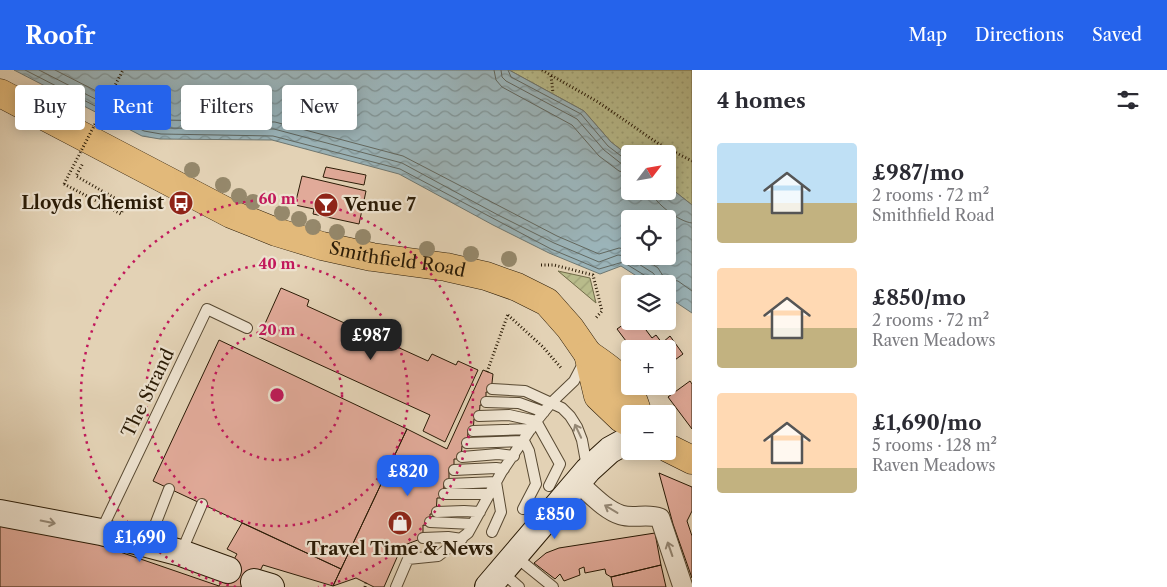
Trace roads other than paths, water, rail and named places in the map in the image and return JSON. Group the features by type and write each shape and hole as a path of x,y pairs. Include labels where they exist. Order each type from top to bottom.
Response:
{"main road":[{"name":"Smithfield Road","path":"0,93 231,214 276,232 322,246 372,257 446,267 486,276 517,287 547,302 570,328 588,354 611,370 625,386 631,394 635,405"},
{"name":"Smithfield Road","path":"588,354 598,396 621,418"},
{"path":"676,452 692,460"}],"street":[{"path":"497,578 582,476 610,450 621,444"},
{"path":"582,476 607,508 622,516 653,515 660,518 683,587"},
{"path":"0,513 101,532 181,553 228,570"}],"lane":[{"name":"The Strand","path":"101,532 207,309 247,328"},
{"path":"396,587 408,559 438,556 462,540 468,533 504,469 548,407 574,381 588,354"},
{"path":"492,389 525,391 548,407"},
{"path":"486,402 519,403 562,408 577,427 582,440 582,476 547,502 534,517"},
{"path":"480,416 509,416 534,425 560,464 550,486"},
{"path":"473,431 534,425"},
{"path":"467,443 524,440"},
{"path":"523,509 536,484 529,451 524,440"},
{"path":"462,457 498,454 514,456"},
{"path":"454,470 504,469"},
{"path":"449,484 496,482"},
{"path":"492,532 502,512 496,482"},
{"path":"147,544 169,488"},
{"path":"444,494 490,494"},
{"path":"181,553 202,504"},
{"path":"437,512 464,510 480,512"},
{"path":"430,522 473,524"},
{"path":"423,538 448,537 462,540"},
{"path":"497,578 553,587"}],"water":[{"path":"14,70 509,70 584,111 611,142 621,150 621,200 676,200 676,192 692,205 692,313 676,302 676,275 635,275 621,266 600,274 549,253 399,174 272,140 160,139 142,136 130,130 171,130 171,85 95,85 95,112 85,107 85,85 43,85"}],"place":[{"name":"Lloyds Chemist","path":"181,203"},
{"name":"Venue 7","path":"326,205"},
{"name":"Travel Time & News","path":"400,523"}]}
